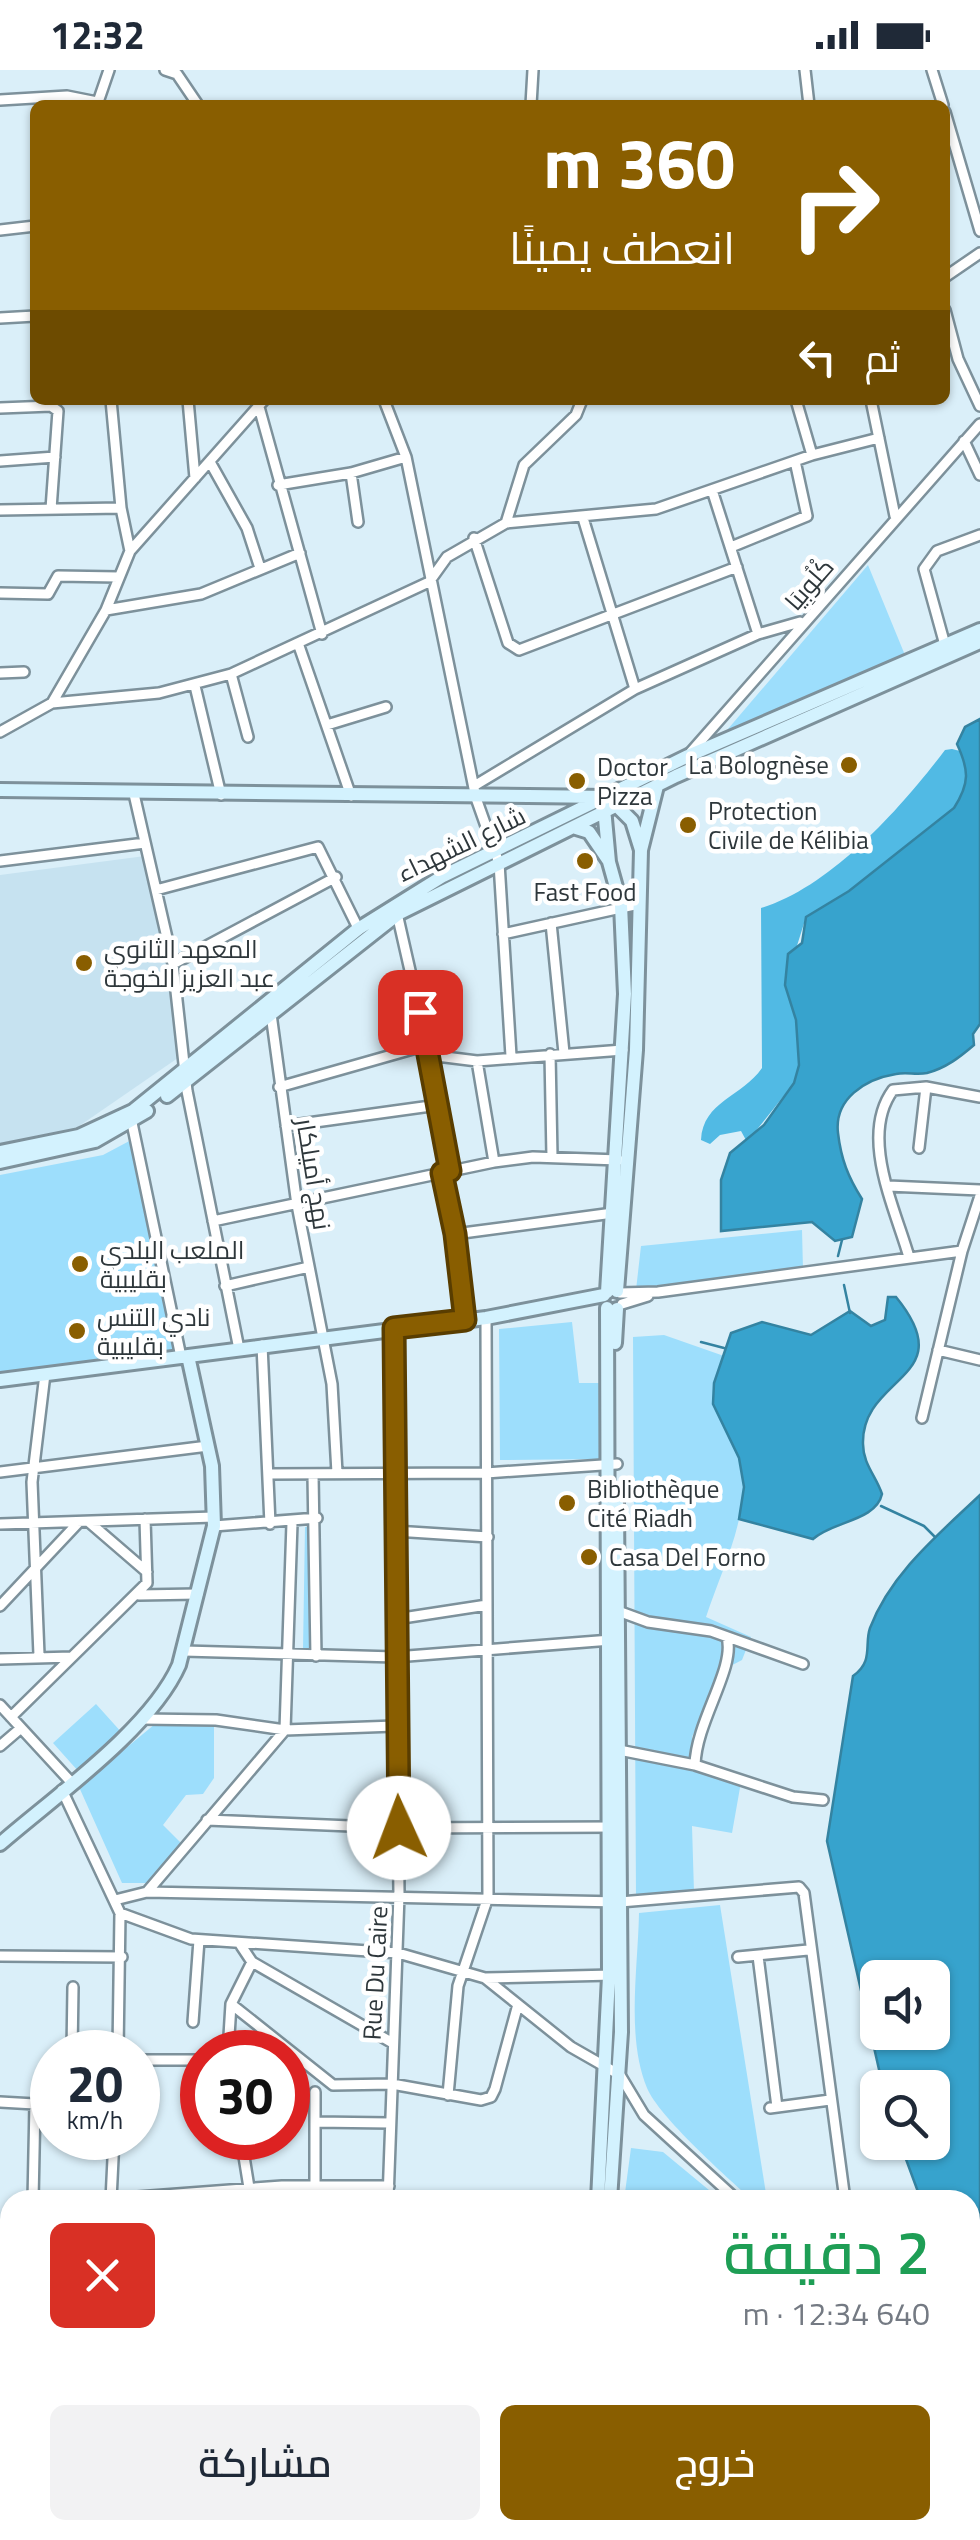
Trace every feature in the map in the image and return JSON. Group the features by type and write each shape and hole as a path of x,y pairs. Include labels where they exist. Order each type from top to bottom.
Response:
{"street":[{"path":"98,100 108,70"},
{"path":"164,70 177,72 190,100"},
{"path":"531,100 533,70"},
{"path":"804,70 808,100"},
{"path":"932,70 941,100"},
{"path":"0,100 67,96 82,100"},
{"path":"950,128 980,231"},
{"path":"0,230 30,227"},
{"path":"950,273 980,252"},
{"path":"0,318 30,316"},
{"path":"950,328 958,358 980,406"},
{"path":"111,405 120,508 130,550"},
{"path":"188,405 195,478"},
{"path":"52,703 106,610 130,550 261,405"},
{"path":"262,405 278,485 322,634"},
{"path":"386,405 406,457 475,792 497,857 511,1056"},
{"path":"506,523 524,466 576,416 580,405"},
{"path":"797,405 812,455"},
{"path":"872,405 895,516"},
{"path":"0,408 56,408 52,509"},
{"name":"كْلُوبِيَا","path":"676,776 688,756 802,621 980,424"},
{"path":"0,732 52,703 195,686 299,646 429,582 448,557 474,538 506,523 656,508 812,455 879,438"},
{"path":"964,441 980,474"},
{"path":"0,462 55,457"},
{"path":"278,485 351,473 406,457"},
{"path":"731,546 807,516 808,507 794,461"},
{"path":"210,462 246,528 260,568"},
{"path":"351,473 358,522"},
{"path":"712,490 758,634"},
{"path":"0,510 120,508"},
{"path":"583,518 635,688"},
{"path":"946,644 924,569 937,551 980,534"},
{"path":"474,538 514,649 525,650 737,566"},
{"path":"106,610 200,594 300,553"},
{"path":"0,592 48,594 58,576 118,577"},
{"path":"475,792 635,688 758,634 802,621"},
{"name":"شارع الشهداء","path":"497,857 576,828 688,756 980,630"},
{"name":"شارع الشهداء","path":"0,1162 132,1122 396,908 609,804 980,642"},
{"path":"299,646 352,796"},
{"path":"0,673 24,672"},
{"path":"231,674 248,738"},
{"path":"195,686 221,795"},
{"path":"327,725 386,707"},
{"path":"612,1300 641,850 657,786"},
{"path":"0,790 352,796 475,792 609,804 637,830 641,850"},
{"path":"134,794 173,964 187,1075 239,1349"},
{"path":"609,804 609,862 621,906 630,1050"},
{"path":"576,828 590,832 609,862"},
{"path":"0,862 144,843"},
{"path":"156,890 310,846 322,849 361,934"},
{"path":"173,964 336,877"},
{"path":"503,934 639,904"},
{"path":"396,908 438,1105 465,1320"},
{"path":"551,923 564,1053"},
{"name":"شارع الشهداء","path":"0,1152 93,1136 271,1014 361,934"},
{"name":"نهج أميلكار","path":"271,1014 296,1205 325,1338 337,1474"},
{"path":"279,1088 428,1050 477,1061 630,1050"},
{"path":"550,1054 552,1158"},
{"path":"477,1061 494,1162"},
{"path":"919,1148 926,1088"},
{"path":"910,1257 888,1186 878,1134 883,1103 893,1090 926,1088 980,1098"},
{"path":"286,1126 438,1105"},
{"path":"0,1844 142,1719 171,1684 184,1651 214,1521 208,1446 132,1122"},
{"path":"213,1222 494,1162 552,1158 623,1160"},
{"path":"611,2190 620,2075 614,1901 613,1213 623,1160"},
{"path":"888,1186 980,1193 922,1418"},
{"path":"455,1234 613,1213"},
{"path":"0,1380 486,1318 962,1251"},
{"path":"225,1286 310,1267"},
{"path":"448,2096 456,1998 488,1897 486,1318"},
{"name":"Rue Du Caire","path":"388,2190 399,1895 394,1328"},
{"path":"262,1345 270,1524"},
{"path":"938,1350 980,1360"},
{"path":"39,1655 33,1468 45,1374"},
{"path":"0,1472 208,1446"},
{"path":"268,1474 486,1474 613,1464"},
{"path":"613,1464 618,1611 612,1640 619,1750 614,1827"},
{"path":"312,1474 317,1518 316,1656"},
{"path":"0,1524 145,1519 270,1524 317,1518"},
{"path":"11,1717 147,1583 145,1519"},
{"path":"0,1606 84,1522"},
{"path":"84,1522 147,1572"},
{"path":"146,1892 285,1730 291,1656 292,1523"},
{"path":"395,1531 488,1536"},
{"path":"139,1594 198,1594"},
{"path":"396,1619 487,1605"},
{"path":"618,1611 648,1622 727,1637 802,1664"},
{"path":"695,1765 699,1729 727,1664 727,1637"},
{"path":"184,1651 395,1657 612,1640"},
{"path":"0,1659 72,1656"},
{"path":"0,1705 67,1786 120,1912 119,2030"},
{"path":"142,1719 216,1720 285,1730 395,1726"},
{"path":"0,1746 22,1728"},
{"path":"619,1750 695,1765 793,1797 823,1800"},
{"path":"208,1820 399,1828 614,1827"},
{"path":"115,1900 146,1892 614,1901 799,1887 804,1892 808,1950 844,2190"},
{"path":"120,1912 198,1940 398,1953 486,1978 615,1975"},
{"path":"193,2022 198,1940"},
{"path":"240,1944 252,1962 392,2042"},
{"path":"738,1957 808,1950"},
{"path":"0,1956 122,1957"},
{"path":"758,1956 773,2107 830,2100"},
{"path":"229,2030 231,2004 252,1962"},
{"path":"599,2190 615,1975"},
{"path":"486,1978 517,2008 620,2075 644,2114 725,2190"},
{"path":"73,2030 74,1987"},
{"path":"231,2004 333,2085 392,2084 448,2096 491,2097 517,2008"},
{"path":"315,2092 315,2185"},
{"path":"0,2102 30,2104"},
{"path":"617,2115 644,2114"},
{"path":"315,2122 390,2122"},
{"path":"33,2190 34,2160"},
{"path":"111,2190 113,2160"},
{"path":"245,2160 249,2188"},
{"path":"226,2190 388,2186"}],"shaded area":[{"path":"868,565 907,660 716,743"},
{"path":"980,719 980,1024 973,1034 974,1045 927,1073 900,1073 873,1081 846,1101 838,1121 839,1142 846,1168 862,1199 852,1237 835,1241 812,1222 721,1231 721,1180 730,1153 764,1125 794,1083 799,1065 796,1020 785,985 788,954 802,943 806,917 849,891 954,808 966,776 957,744 965,727"},
{"path":"945,750 960,751 966,774 965,787 954,808 849,891 806,917 785,984 796,1020 799,1065 794,1083 747,1142 741,1131 720,1135 710,1144 701,1140 709,1116 762,1068 761,908 787,898 838,864 886,820"},
{"name":"المعهد الثانوي عبد العزيز الخوجة","path":"145,856 188,1051 69,1133 0,1145 0,875"},
{"name":"الملعب البلدي بقليبية","path":"135,1138 178,1353 0,1373 0,1175 103,1155"},
{"path":"802,1230 803,1270 636,1290 641,1246"},
{"path":"888,1297 896,1297 914,1324 919,1345 914,1361 877,1403 867,1421 863,1444 867,1464 882,1494 878,1503 863,1515 813,1539 739,1519 744,1487 739,1458 713,1404 714,1383 731,1333 762,1322 811,1335 850,1311 871,1326 885,1320"},
{"path":"572,1322 579,1383 602,1383 600,1459 500,1460 499,1329"},
{"path":"664,1335 724,1356 716,1397 742,1469 742,1505 706,1617 751,1637 742,1660 721,1671 692,1737 695,1767 741,1782 732,1833 692,1826 694,1892 636,1898 633,1337"},
{"path":"980,1495 980,2190 917,2190 906,2160 950,2160 950,2070 879,2070 875,2050 950,2050 950,1960 860,1960 860,1986 827,1841 853,1676 864,1665 868,1634 879,1608 903,1572"},
{"path":"305,1527 319,1527 320,1649 303,1649"},
{"path":"96,1704 123,1734 79,1772 53,1743"},
{"path":"155,1724 214,1725 214,1778 203,1794 186,1795 163,1825 182,1844 150,1883 122,1883 79,1787"},
{"path":"720,1905 765,2190 741,2190 665,2114 647,2088 635,2025 639,1913"},
{"path":"631,2148 663,2152 709,2190 625,2190"}],"waterway":[{"path":"838,1256 842,1240"},
{"path":"844,1285 850,1313"},
{"path":"701,1342 724,1348"},
{"path":"881,1506 924,1526 935,1537"}],"place":[{"name":"La Bolognèse","path":"849,765"},
{"name":"Doctor Pizza","path":"577,781"},
{"name":"Protection Civile de Kélibia","path":"688,825"},
{"name":"Fast Food","path":"585,861"},
{"name":"المعهد الثانوي عبد العزيز الخوجة","path":"84,963"},
{"name":"الملعب البلدي بقليبية","path":"80,1264"},
{"name":"نادي التنس بقليبية","path":"77,1331"},
{"name":"Bibliothèque Cité Riadh","path":"567,1503"},
{"name":"Casa Del Forno","path":"589,1557"}],"route":[{"path":"399,1828 394,1328 465,1320 455,1234 442,1173 450,1171 420,1012"}]}
